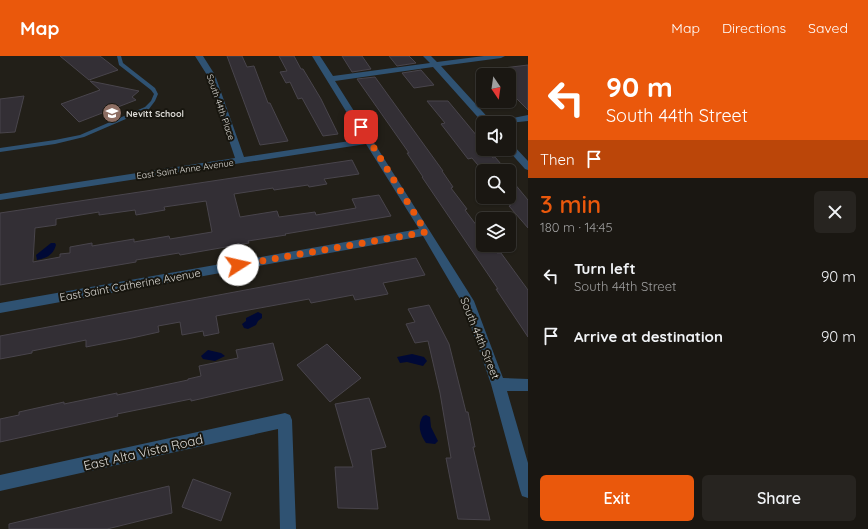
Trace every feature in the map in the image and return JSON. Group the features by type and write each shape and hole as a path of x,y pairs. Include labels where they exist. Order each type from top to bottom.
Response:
{"street":[{"name":"South 44th Place","path":"199,56 211,75 240,160"},
{"name":"South 44th Street","path":"316,56 470,305 498,384 528,490"},
{"path":"427,56 436,64 482,116"},
{"path":"331,79 501,56"},
{"path":"516,120 528,118"},
{"name":"East Saint Anne Avenue","path":"0,196 369,141"},
{"path":"516,154 528,167"},
{"name":"East Saint Catherine Avenue","path":"0,308 426,232"},
{"path":"498,384 528,385"},
{"name":"East Alta Vista Road","path":"0,483 285,420 288,529"}],"lane":[{"path":"0,150 55,142 82,136 147,108 153,101 156,94 153,89 121,64 119,56"}],"water":[{"path":"51,243 55,243 56,245 51,254 37,260 36,255"},
{"path":"258,312 262,314 262,318 256,325 248,329 244,328 242,324 246,321 246,318"},
{"path":"208,350 221,353 225,356 215,361 203,359 201,356"},
{"path":"412,354 424,357 427,361 423,366 407,362 400,363 397,357"},
{"path":"426,415 430,417 431,427 438,441 435,444 426,443 422,437 420,422 423,416"}],"building":[{"path":"60,56 100,56 118,70 89,80"},
{"path":"227,56 242,56 247,67 254,66 268,103 270,103 288,141 260,145"},
{"path":"279,56 294,56 321,99 338,134 323,136 302,98 298,99 290,82 286,83 280,72 287,71"},
{"path":"342,56 362,56 371,69 352,72"},
{"path":"389,56 409,56 416,63 397,66"},
{"path":"528,65 528,110 516,98 516,68 503,68"},
{"path":"421,70 434,85 414,88 402,73"},
{"path":"375,77 443,171 453,187 451,188 467,209 465,210 476,225 476,252 501,253 528,290 528,337 496,289 498,289 422,177 407,153 409,153 357,79"},
{"path":"90,81 139,91 132,97 136,100 79,122 61,104 100,90"},
{"path":"24,96 15,132 0,133 0,99"},
{"path":"427,101 448,101 476,135 476,156 495,157 501,164 477,164 472,158 468,159 441,124 445,123"},
{"path":"352,160 359,174 324,179 327,184 274,190 273,188 234,194 240,217 277,211 279,217 315,212 316,215 356,208 352,199 379,195 391,216 248,241 249,243 180,255 179,253 136,260 136,262 0,285 0,213","holes":["206,201 212,232 170,239 169,236 134,242 134,239 92,246 92,243 70,247 70,253 60,254 60,257 33,262 35,228 56,225 56,219 99,212 99,215 135,210 136,215 165,210 164,207"]},
{"path":"516,185 528,200 528,228 516,214 516,212 509,206 511,205 510,204 516,204"},
{"path":"416,258 425,275 383,283 388,294 355,300 353,295 311,303 309,299 216,316 219,333 204,336 203,331 182,335 180,322 158,326 159,332 132,338 86,347 86,340 0,359 0,336"},
{"path":"429,305 449,344 466,412 468,412 475,447 473,447 490,520 458,519 446,458 451,458 440,393 428,341 415,343 406,324 415,322 408,309"},
{"path":"273,343 283,380 191,401 191,399 117,414 118,416 0,442 0,419 19,415 19,412 64,402 64,404 117,393 117,395 188,380 201,376 199,366 238,358 236,350"},
{"path":"327,344 361,378 330,402 297,365"},
{"path":"369,398 386,447 371,450 378,509 338,508 335,467 353,467 335,404"},
{"path":"193,479 231,493 221,521 182,507"},
{"path":"169,486 172,513 107,529 9,529 9,524"}],"place":[{"name":"Nevitt School","path":"112,113"}],"route":[{"path":"238,265 426,232 361,127"}]}
